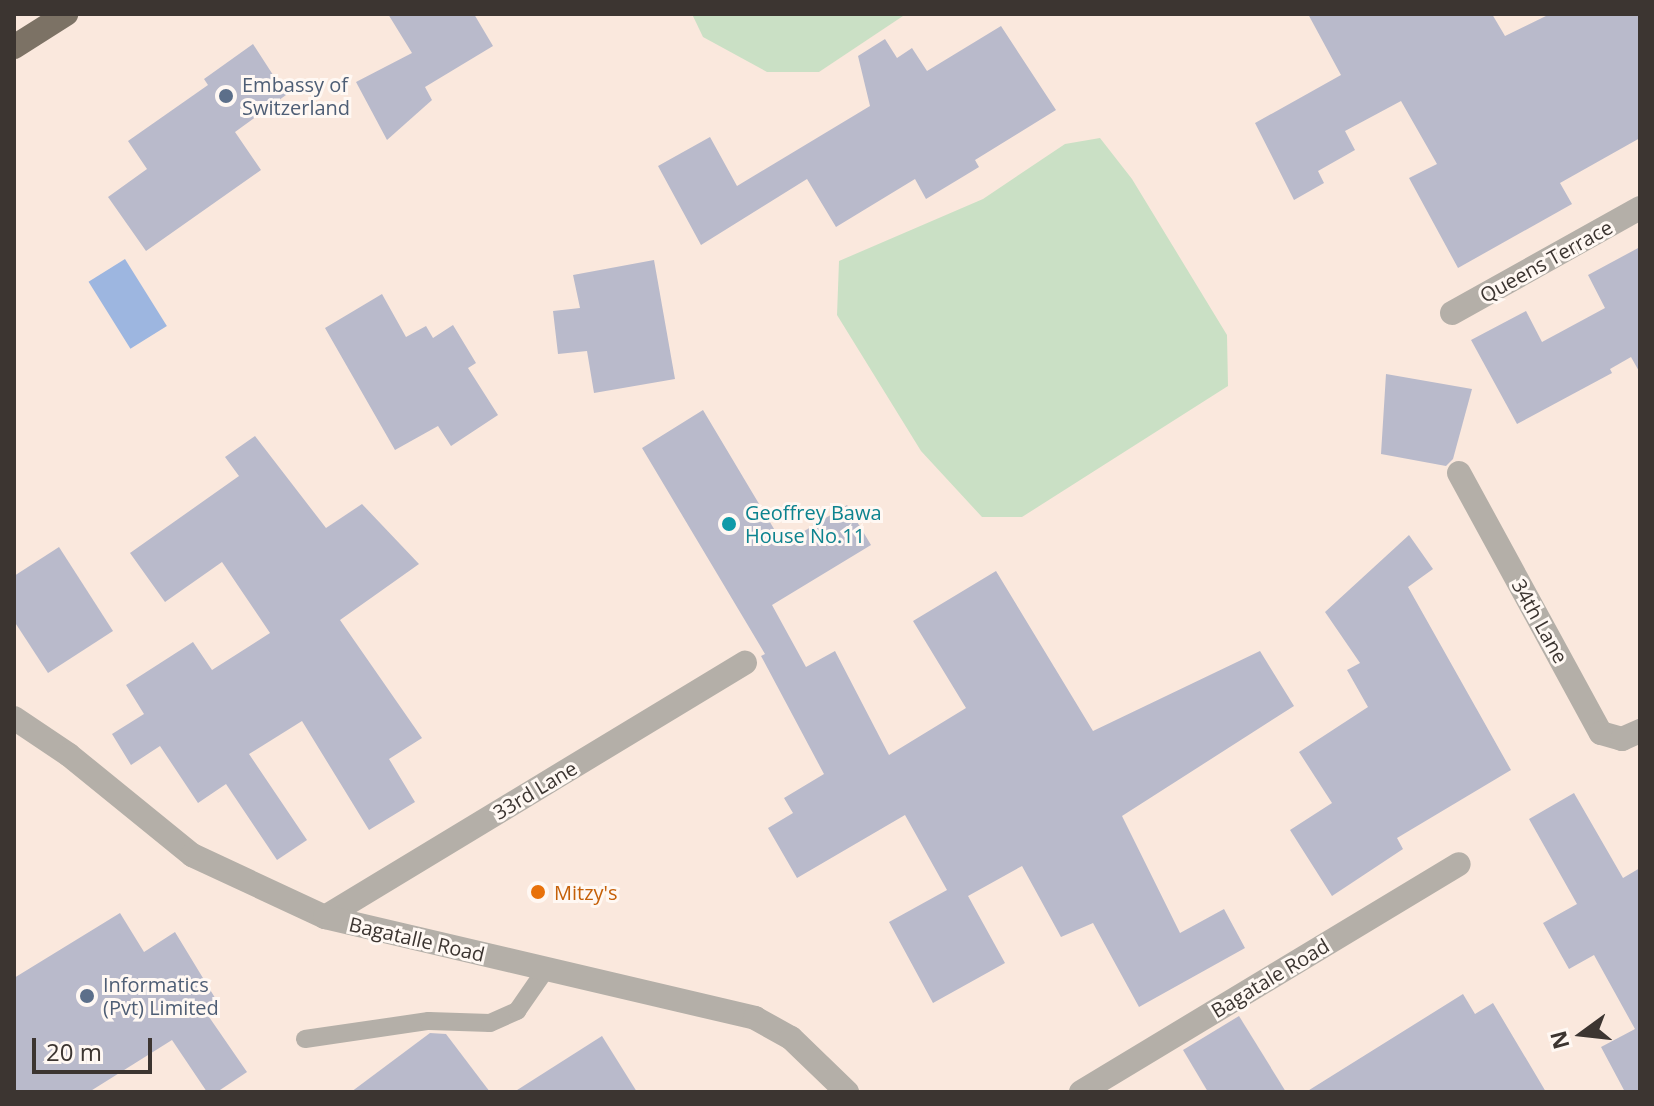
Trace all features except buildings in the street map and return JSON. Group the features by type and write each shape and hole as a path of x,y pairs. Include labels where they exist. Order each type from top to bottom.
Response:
{"highway":[{"path":"14,47 66,14"}],"street":[{"name":"Queens Terrace","path":"1452,313 1640,208"},
{"name":"34th Lane","path":"1459,473 1601,733 1622,739 1640,731"},
{"name":"33rd Lane","path":"325,917 745,663"},
{"name":"Bagatalle Road","path":"14,718 69,755 192,855 325,917 755,1018 791,1038 847,1092"},
{"name":"Bagatale Road","path":"1081,1092 1459,864"}],"lane":[{"path":"305,1039 429,1021 490,1023 517,1011 546,969"}],"green space":[{"path":"692,14 906,14 819,72 767,72 703,37"},
{"path":"1100,138 1132,179 1227,335 1228,386 1022,517 982,517 921,451 837,315 839,261 983,199 1065,144"}],"water":[{"path":"125,259 167,326 130,349 89,282"}],"place":[{"name":"Embassy of Switzerland","path":"226,96"},
{"name":"Geoffrey Bawa House No.11","path":"729,524"},
{"name":"Mitzy's","path":"538,892"},
{"name":"Informatics (Pvt) Limited","path":"87,996"}]}
